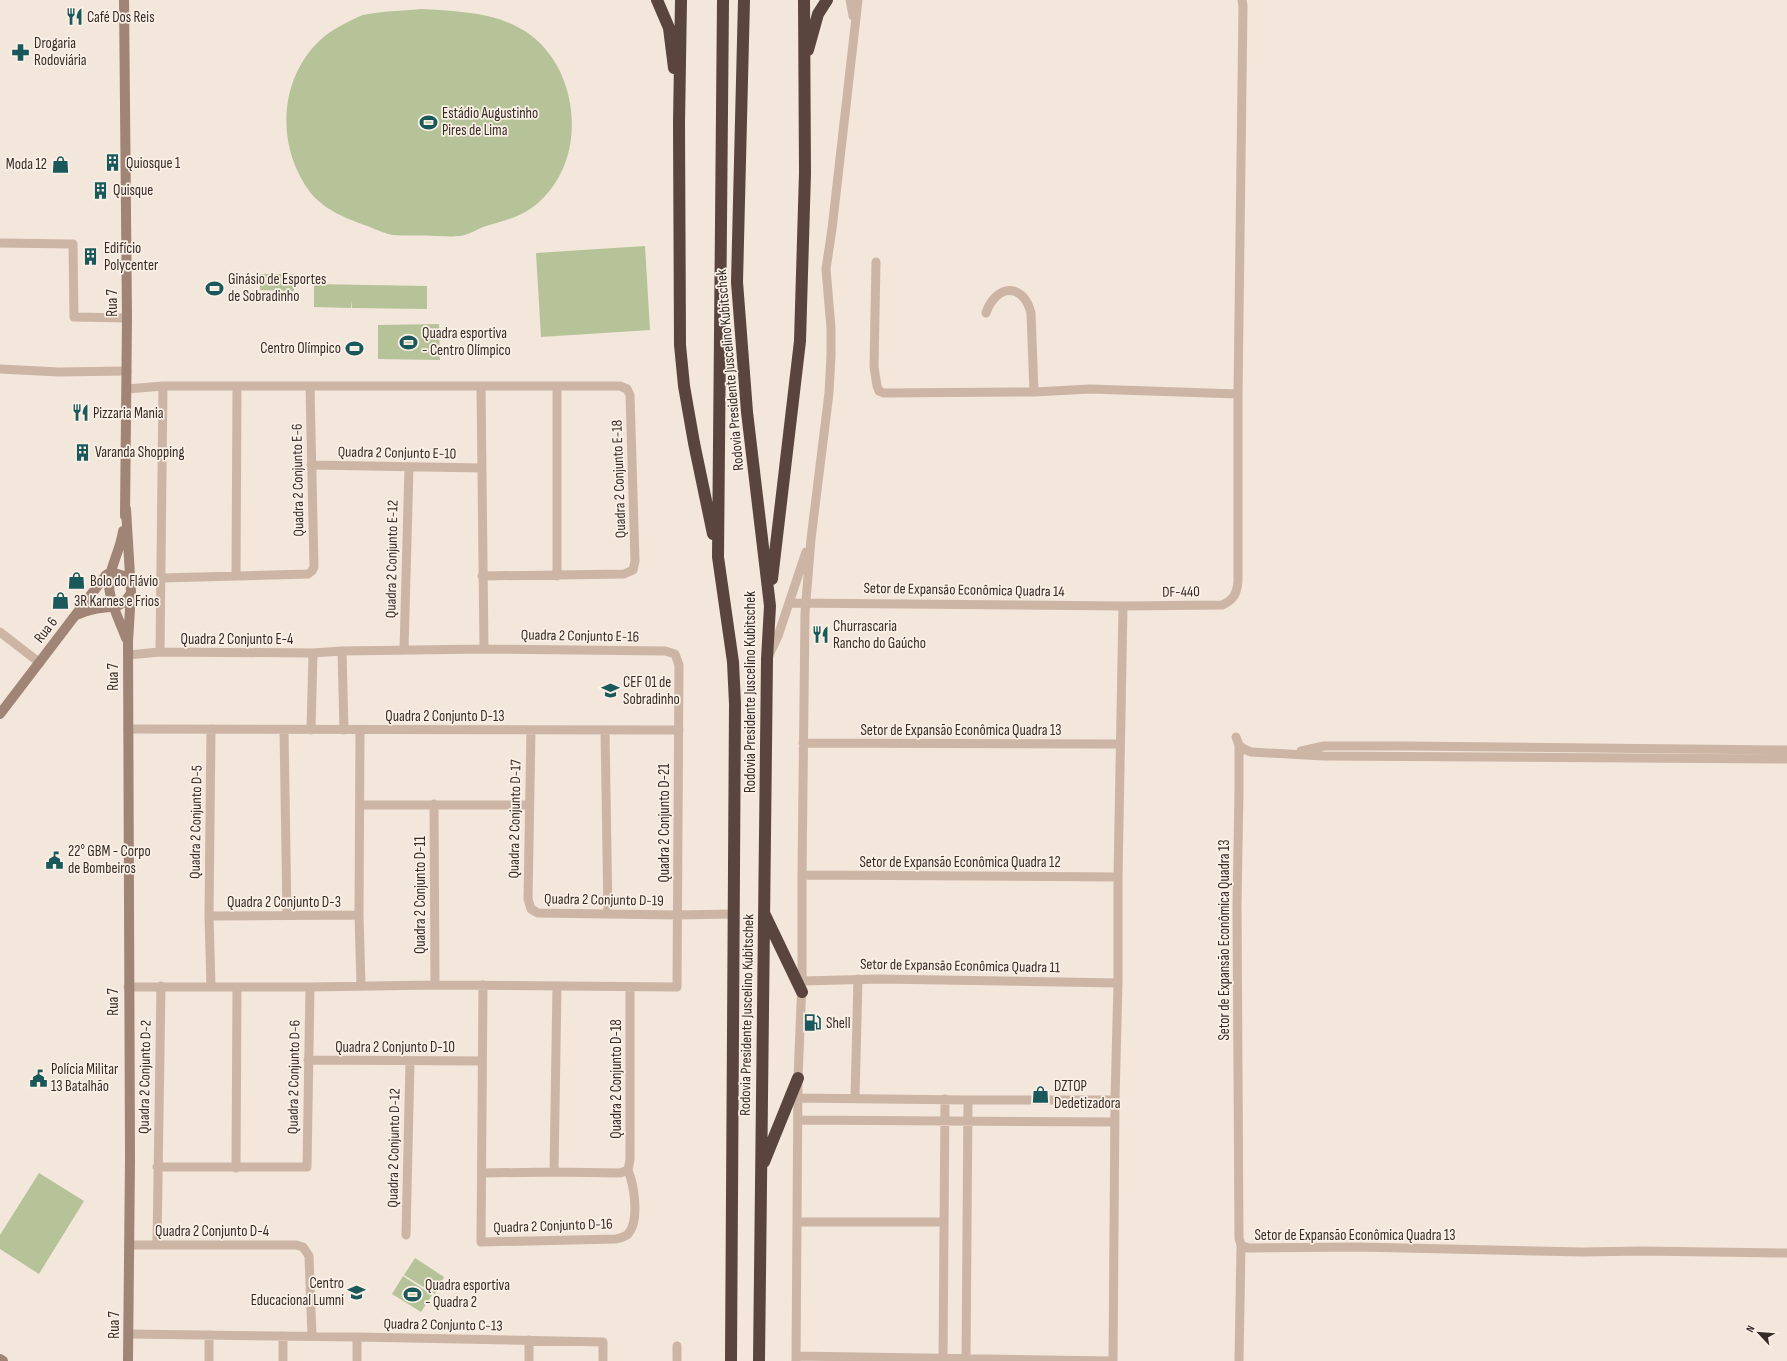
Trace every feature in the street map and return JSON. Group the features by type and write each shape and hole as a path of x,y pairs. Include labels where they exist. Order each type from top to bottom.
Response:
{"highway":[{"path":"657,0 669,28 679,123"},
{"path":"681,0 679,123 680,345 684,386 694,443 718,557"},
{"name":"Rodovia Presidente Juscelino Kubitschek","path":"723,0 718,557 733,662 735,704 731,1361"},
{"name":"Rodovia Presidente Juscelino Kubitschek","path":"744,0 737,282 748,412 770,606 767,659 759,1361"},
{"path":"770,606 779,508 800,341 805,172 803,75 804,0"},
{"path":"803,75 818,14 827,0"},
{"path":"764,913 802,986"},
{"path":"761,1169 798,1078"}],"main road":[{"name":"Rua 7","path":"125,3 127,318 126,509 131,587 128,642 128,987 130,1159 128,1361"},
{"name":"Rua 7","path":"126,509 122,540 111,572 109,587 128,642"},
{"path":"111,572 124,576 131,587 124,602 115,608"},
{"name":"Rua 6","path":"0,714 106,575 111,572"},
{"name":"Rua 6","path":"76,615 94,609 115,608"}],"street":[{"path":"850,0 854,28"},
{"path":"858,0 832,229 826,269 831,328 829,393 811,539 806,603 803,744 802,986 798,1078 796,1358 1110,1361"},
{"path":"876,262 874,367 875,380 879,391 890,394 1034,392 1090,389 1238,394 1243,2"},
{"path":"0,243 73,244 74,317 127,318"},
{"path":"986,313 990,302 997,295 1005,291 1014,291 1028,302 1031,314 1034,392"},
{"path":"0,369 59,372 127,371"},
{"path":"126,389 163,386 557,386 557,576 482,576"},
{"path":"160,652 163,386"},
{"path":"162,578 236,575 237,386"},
{"name":"Quadra 2 Conjunto E-18","path":"557,386 620,386 627,389 630,395 635,561 633,570 624,574 557,576"},
{"name":"Quadra 2 Conjunto E-6","path":"236,575 308,574 314,567 310,387"},
{"path":"481,387 484,649"},
{"name":"DF-440","path":"1123,606 1222,605 1232,600 1235,595 1238,581 1238,394"},
{"name":"Quadra 2 Conjunto E-10","path":"311,465 409,468 482,468"},
{"name":"Quadra 2 Conjunto E-12","path":"404,650 409,468"},
{"path":"767,659 778,636 811,539"},
{"name":"Setor de Expansão Econômica Quadra 14","path":"788,603 1123,606"},
{"path":"1113,1361 1115,1100 1118,983 1119,744 1123,606"},
{"name":"Rua 6","path":"0,632 40,663"},
{"name":"Quadra 2 Conjunto E-16","path":"404,650 484,649 666,651 675,654"},
{"name":"Quadra 2 Conjunto E-4","path":"128,655 160,652 313,653 404,650"},
{"path":"342,651 344,730"},
{"path":"311,730 313,653"},
{"name":"Quadra 2 Conjunto D-21","path":"630,987 677,987 679,665 675,654"},
{"name":"Quadra 2 Conjunto D-13","path":"128,729 679,730"},
{"name":"Quadra 2 Conjunto D-5","path":"211,729 209,916 211,987"},
{"path":"284,730 287,915"},
{"path":"360,730 359,915 361,986"},
{"name":"Quadra 2 Conjunto D-17","path":"530,730 528,899 531,909"},
{"path":"605,730 608,914"},
{"name":"Setor de Expansão Econômica Quadra 13","path":"1290,753 1251,752 1244,749 1237,741 1237,1048 1239,1238 1241,1245 1248,1248 1359,1247 1583,1252 1787,1252"},
{"name":"Setor de Expansão Econômica Quadra 13","path":"803,744 1119,744"},
{"path":"1290,753 1324,746 1787,750"},
{"path":"1290,753 1331,756 1787,759"},
{"name":"Quadra 2 Conjunto D-11","path":"434,804 435,985"},
{"path":"360,805 529,805"},
{"name":"Setor de Expansão Econômica Quadra 12","path":"802,875 1118,877"},
{"name":"Quadra 2 Conjunto D-19","path":"531,909 538,913 677,915 733,914"},
{"name":"Quadra 2 Conjunto D-3","path":"209,916 359,915"},
{"path":"855,1098 858,979"},
{"name":"Setor de Expansão Econômica Quadra 11","path":"802,986 858,979 1118,983"},
{"path":"128,987 435,985 630,987"},
{"path":"483,985 482,1173 620,1173 628,1170"},
{"name":"Quadra 2 Conjunto D-2","path":"157,1245 161,986"},
{"path":"554,1172 557,986"},
{"path":"158,1167 236,1168 237,987"},
{"name":"Quadra 2 Conjunto D-6","path":"236,1168 307,1167 310,987"},
{"name":"Quadra 2 Conjunto D-18","path":"628,1170 630,1160 630,987"},
{"name":"Quadra 2 Conjunto D-10","path":"308,1060 482,1062"},
{"name":"Quadra 2 Conjunto D-12","path":"406,1235 410,1061"},
{"path":"798,1098 1115,1100"},
{"path":"943,1360 945,1099"},
{"path":"966,1360 968,1100"},
{"path":"798,1120 1115,1122"},
{"name":"Quadra 2 Conjunto D-16","path":"482,1173 482,1242 616,1239 626,1236 632,1228 634,1208 632,1180 628,1170"},
{"path":"797,1222 944,1222"},
{"name":"Quadra 2 Conjunto D-4","path":"129,1245 296,1245 303,1247 309,1256 312,1336"},
{"path":"1240,1361 1241,1245"},
{"name":"Quadra 2 Conjunto C-13","path":"129,1334 603,1342 603,1361"},
{"path":"209,1335 209,1361"},
{"path":"283,1336 283,1361"},
{"path":"357,1337 357,1361"},
{"path":"529,1340 529,1361"},
{"path":"677,1346 677,1361"}],"green space":[{"name":"Estádio Augustinho Pires de Lima","path":"421,9 488,16 525,31 543,46 557,65 566,86 571,109 572,133 567,156 559,177 545,196 531,209 524,213 460,236 387,234 337,214 316,199 310,192 297,171 289,147 286,123 288,99 295,76 307,55 323,38 344,24 363,15"},
{"path":"645,246 650,330 541,337 536,253"},
{"path":"260,274 294,274 294,291 260,290"},
{"path":"314,284 427,286 427,309 352,308 351,301 351,308 314,307"},
{"name":"Quadra esportiva - Centro Olímpico","path":"439,324 440,360 378,359 378,325"},
{"path":"39,1173 84,1201 39,1274 0,1249 0,1235"},
{"name":"Quadra esportiva - Quadra 2","path":"415,1258 444,1277 435,1294 404,1275"},
{"name":"Quadra esportiva - Quadra 2","path":"403,1276 432,1295 421,1312 392,1294"}],"place":[{"name":"Café Dos Reis","path":"74,17"},
{"name":"Drogaria Rodoviária","path":"21,52"},
{"name":"Estádio Augustinho Pires de Lima","path":"429,122"},
{"name":"Quiosque 1","path":"113,163"},
{"name":"Moda 12","path":"60,164"},
{"name":"Quisque","path":"100,190"},
{"name":"Edifício Polycenter","path":"91,257"},
{"name":"Ginásio de Esportes de Sobradinho","path":"215,288"},
{"name":"Quadra esportiva - Centro Olímpico","path":"409,342"},
{"name":"Centro Olímpico","path":"354,348"},
{"name":"Pizzaria Mania","path":"80,413"},
{"name":"Varanda Shopping","path":"82,452"},
{"name":"Bolo do Flávio","path":"77,581"},
{"name":"3R Karnes e Frios","path":"61,601"},
{"name":"Churrascaria Rancho do Gaúcho","path":"820,635"},
{"name":"CEF 01 de Sobradinho","path":"610,691"},
{"name":"22° GBM - Corpo de Bombeiros","path":"55,860"},
{"name":"Shell","path":"813,1023"},
{"name":"Polícia Militar 13 Batalhão","path":"38,1078"},
{"name":"DZTOP Dedetizadora","path":"1041,1095"},
{"name":"Centro Educacional Lumni","path":"357,1292"},
{"name":"Quadra esportiva - Quadra 2","path":"412,1294"}]}
